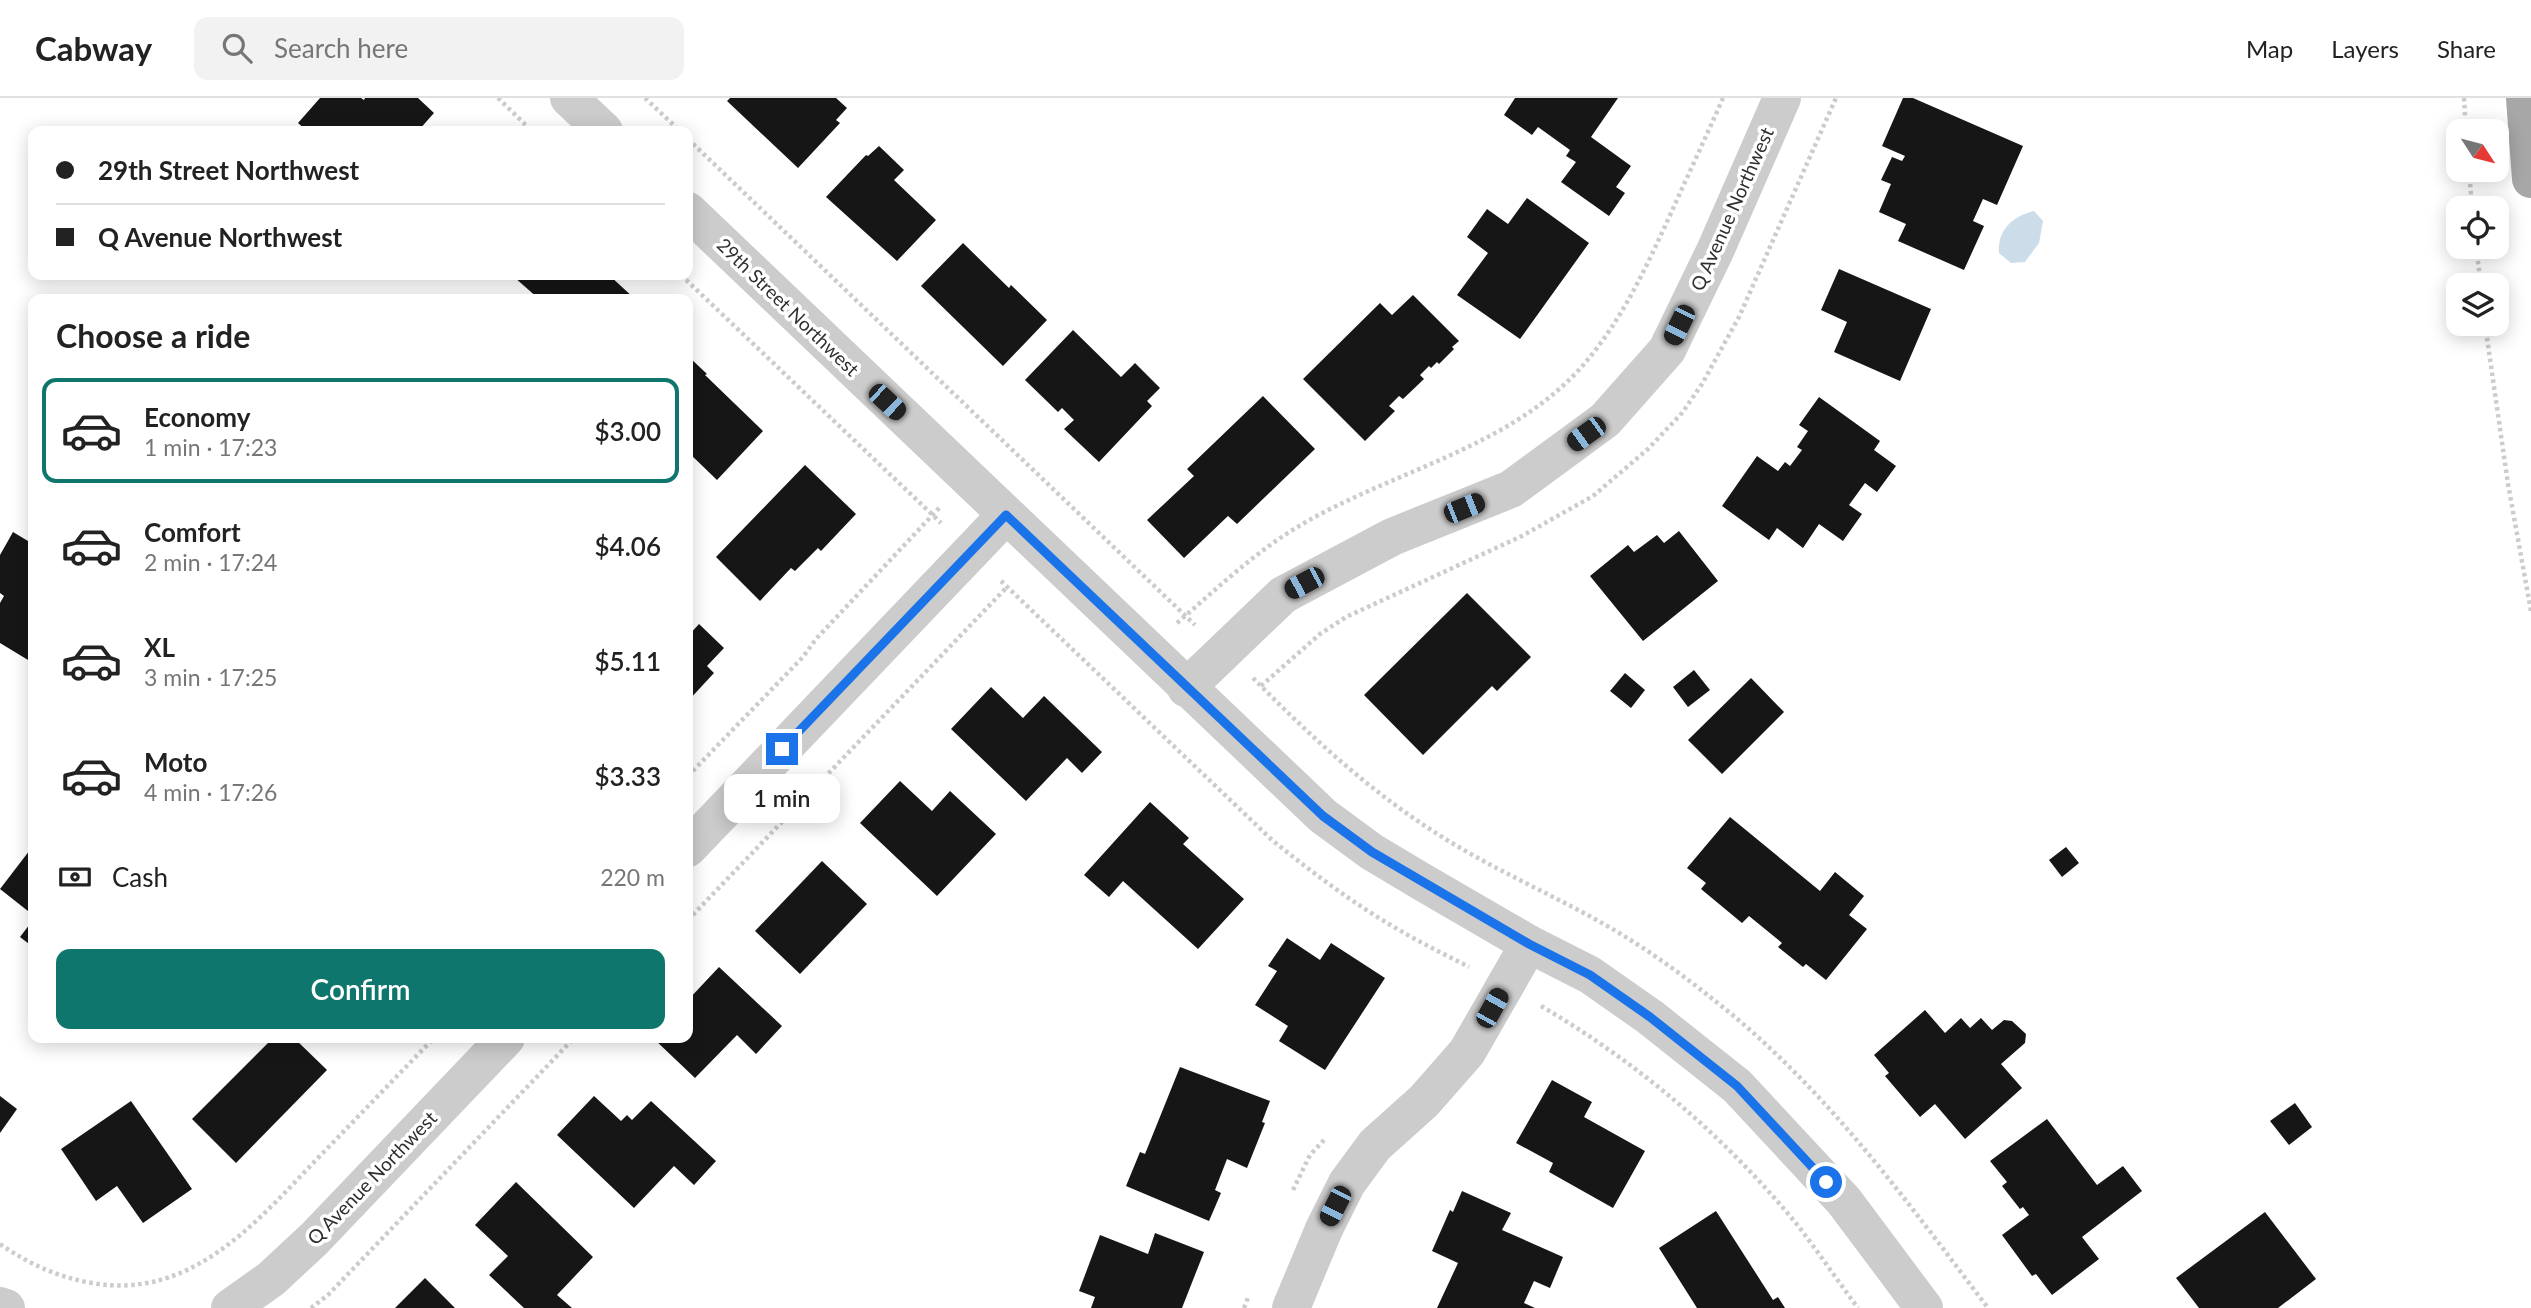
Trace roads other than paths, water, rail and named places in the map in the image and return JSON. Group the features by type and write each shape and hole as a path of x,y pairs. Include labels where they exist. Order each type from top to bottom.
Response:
{"main road":[{"path":"2525,98 2531,179"}],"street":[{"path":"569,98 599,126"},
{"name":"Q Avenue Northwest","path":"1186,688 1283,595 1392,537 1511,489 1605,420 1667,349 1715,251 1782,98"},
{"name":"29th Street Northwest","path":"693,216 1186,688 1332,823 1372,852 1529,944 1590,975 1650,1017 1737,1086 1844,1201 1924,1308"},
{"path":"693,843 1006,515"},
{"path":"1291,1308 1324,1229 1347,1183 1375,1145 1424,1101 1467,1052 1529,944"},
{"name":"Q Avenue Northwest","path":"230,1308 271,1279 314,1239 501,1043"},
{"path":"0,1306 6,1308"}],"water":[{"path":"2034,211 2043,221 2039,243 2025,262 2011,263 1999,253 2001,237 2013,220"}]}
